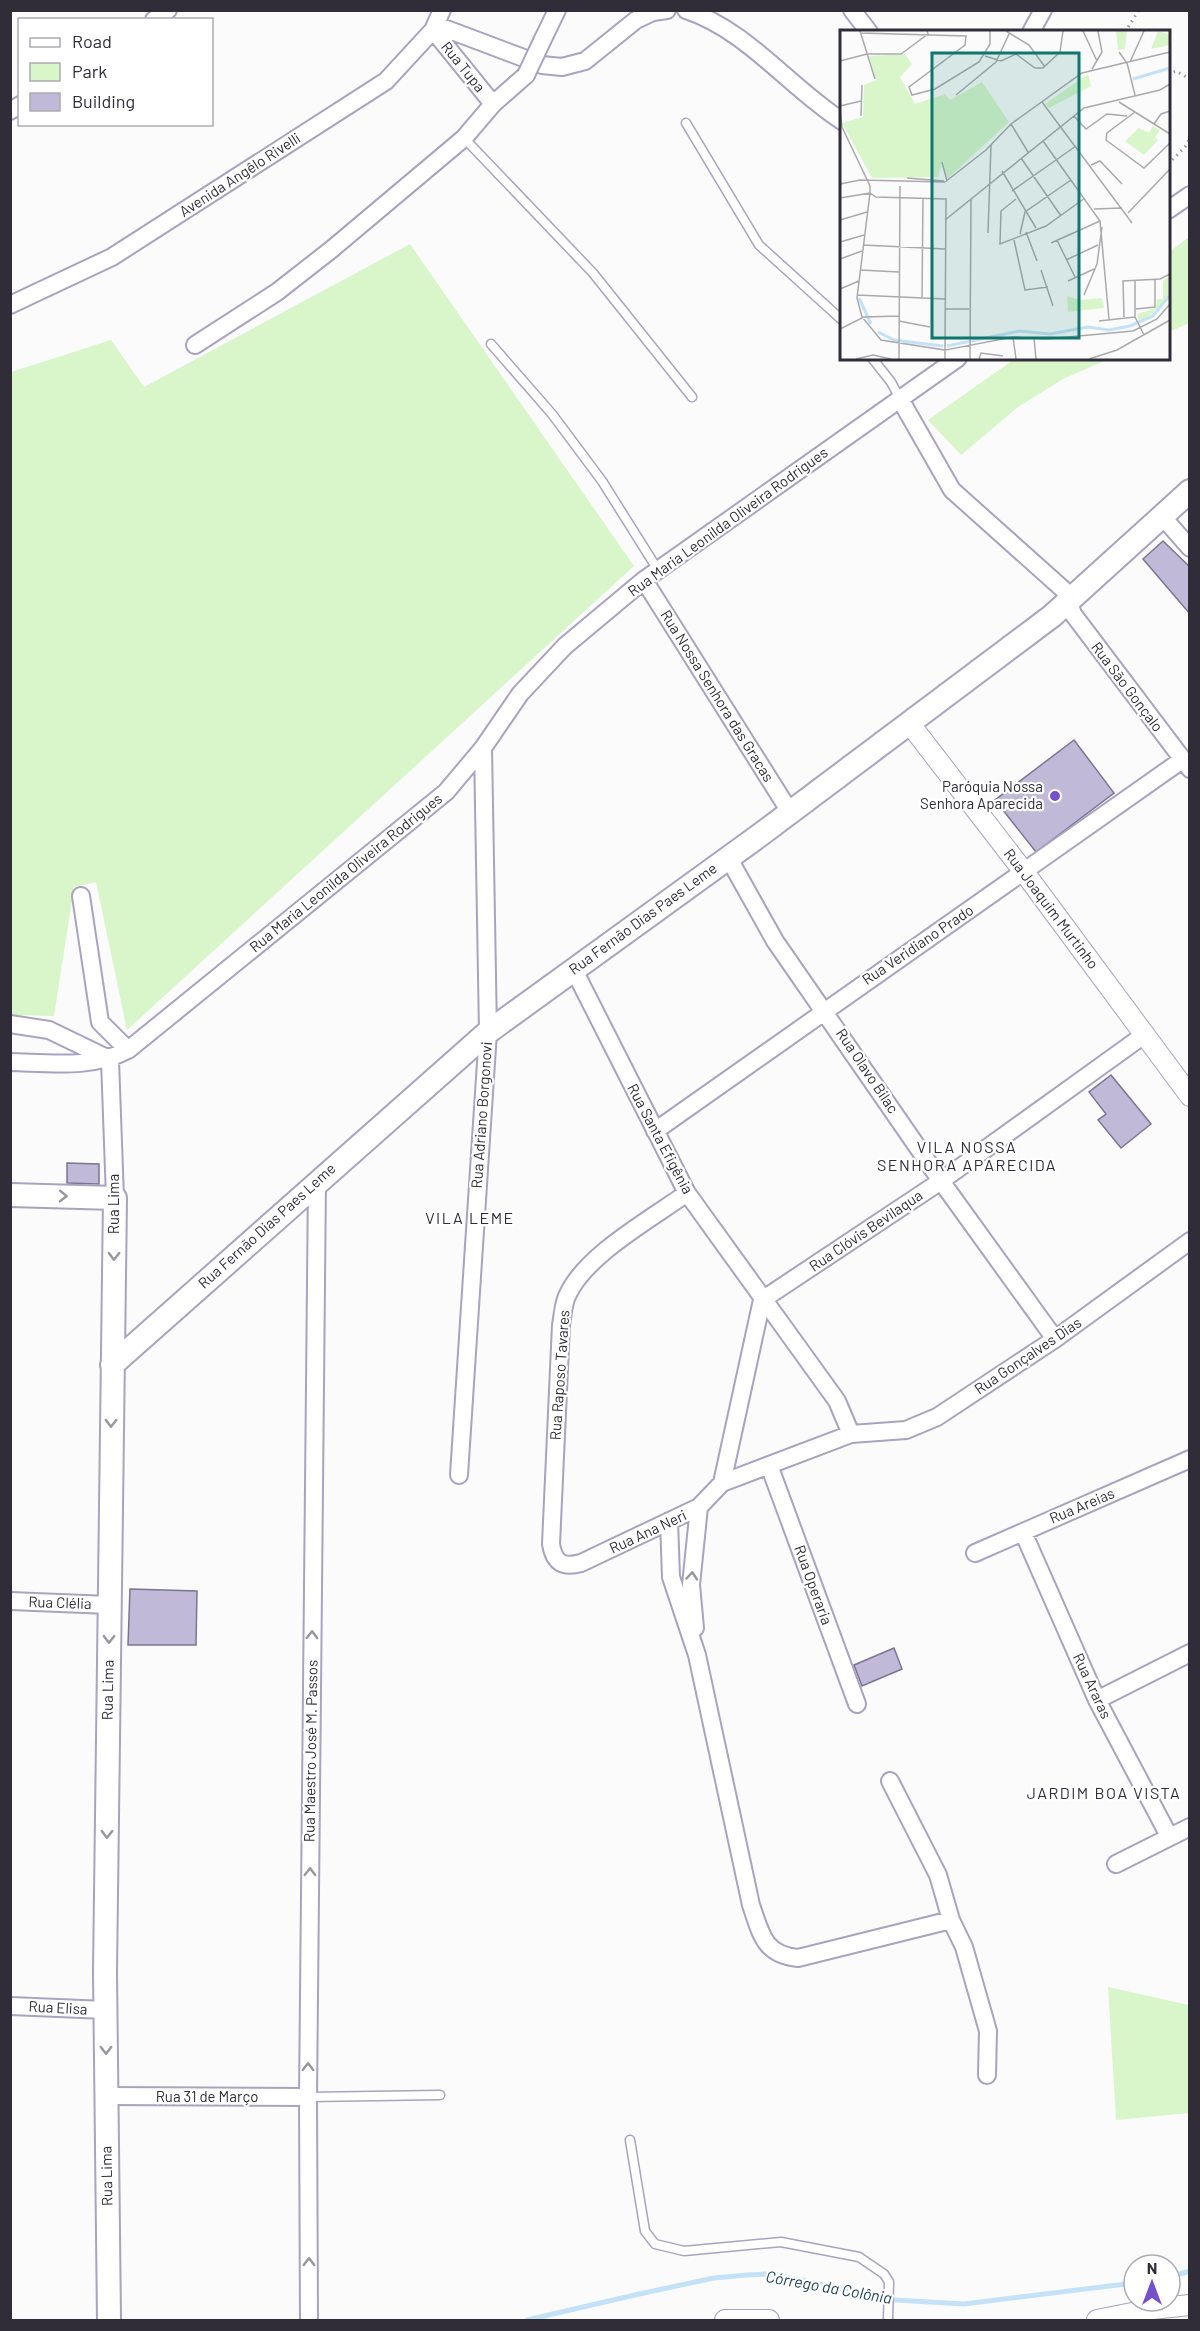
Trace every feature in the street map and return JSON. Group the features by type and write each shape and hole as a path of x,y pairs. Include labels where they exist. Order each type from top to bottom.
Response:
{"main road":[{"name":"Rua Fernão Dias Paes Leme","path":"112,1365 317,1180 488,1032 910,724 1069,602 1161,514 1190,491"},
{"path":"10,1195 115,1198"},
{"name":"Rua Lima","path":"109,2320 106,2010 115,1198"}],"street":[{"path":"195,345 277,292 333,249 464,138 493,104 526,75 557,10"},
{"path":"437,22 542,65 562,67 585,61 636,20 653,12 667,10"},
{"path":"686,10 705,16 726,29 840,119"},
{"path":"852,10 867,30"},
{"path":"1032,30 1043,10"},
{"name":"Rua Tupa","path":"437,22 493,104"},
{"name":"Avenida Angêlo Rivelli","path":"10,305 111,257 386,81 437,22"},
{"path":"1170,209 1190,195"},
{"name":"Rua Maria Leonilda Oliveira Rodrigues","path":"110,1060 128,1050 446,792 483,748 520,694 550,662 651,575 955,360"},
{"name":"Rua São Gonçalo","path":"900,399 952,490 1065,591 1073,614 1186,764"},
{"path":"1161,514 1190,548"},
{"name":"Rua Nossa Senhora das Gracas","path":"651,575 790,812"},
{"name":"Rua Joaquim Murtinho","path":"910,724 1024,872 1190,1096"},
{"name":"Rua Adriano Borgonovi","path":"459,1474 488,1032 483,748"},
{"name":"Rua Veridiano Prado","path":"655,1131 824,1009 1186,764"},
{"name":"Rua Olavo Bilac","path":"728,857 775,941 941,1181 1055,1339"},
{"path":"81,896 100,1022 128,1050"},
{"name":"Rua Santa Efigênia","path":"574,970 687,1193 837,1401 851,1434"},
{"path":"10,1024 49,1030 110,1060"},
{"name":"Rua Clóvis Bevilaqua","path":"762,1300 941,1181 1144,1035"},
{"path":"10,1062 71,1064 110,1060"},
{"name":"Rua Lima","path":"110,1060 115,1198"},
{"name":"Rua Maestro José M. Passos","path":"309,2320 308,2097 317,1180"},
{"name":"Rua Raposo Tavares","path":"551,1544 561,1325 566,1296 578,1275 596,1258 687,1193"},
{"name":"Rua Gonçalves Dias","path":"851,1434 906,1430 937,1417 1055,1339 1190,1241"},
{"path":"722,1483 762,1300"},
{"name":"Rua Ana Neri","path":"551,1544 553,1556 561,1564 571,1566 699,1508 722,1483 851,1434"},
{"name":"Rua Areias","path":"975,1553 1190,1459"},
{"name":"Rua Operaria","path":"769,1465 857,1704"},
{"path":"697,1655 691,1585 699,1508"},
{"path":"669,1521 671,1577 697,1655 751,1905 764,1942 782,1956 798,1958 951,1920"},
{"name":"Rua Araras","path":"1023,1532 1097,1700 1169,1836"},
{"name":"Rua Clélia","path":"10,1601 109,1605"},
{"path":"1097,1700 1190,1653"},
{"path":"890,1780 938,1875 951,1920 964,1947 988,2031 987,2074"},
{"path":"1116,1864 1190,1827"},
{"name":"Rua Elisa","path":"10,2006 106,2010"},
{"name":"Rua 31 de Março","path":"106,2096 308,2097"},
{"path":"1097,2320 1190,2305"},
{"path":"725,2320 769,2320"}],"lane":[{"path":"686,123 759,245 840,318"},
{"path":"464,138 593,273 692,398"},
{"path":"491,344 552,414 602,481 651,575"},
{"path":"874,360 891,382 900,399"},
{"path":"308,2097 440,2095"},
{"path":"630,2140 645,2230 655,2244 684,2251 781,2242 859,2257 884,2274 889,2282 889,2319"}],"path":[{"path":"1126,30 1139,10"},
{"path":"1170,73 1176,71 1190,79"},
{"path":"1170,162 1185,147 1190,138"}],"green space":[{"path":"1189,237 1189,323 1170,332 1170,251"},
{"path":"410,244 634,566 127,1030 96,882 74,887 54,1016 11,1015 11,372 111,340 144,387"},
{"path":"1013,360 1107,360 1063,379 1018,407 961,455 928,420"},
{"path":"1108,1987 1189,2005 1189,2113 1116,2120"}],"building":[{"path":"1163,541 1190,567 1190,614 1143,559"},
{"name":"Paróquia Nossa Senhora Aparecida","path":"1074,740 1114,793 1036,852 995,800"},
{"path":"1111,1075 1151,1124 1121,1148 1098,1120 1106,1114 1089,1092"},
{"path":"67,1163 99,1164 99,1184 67,1183"},
{"path":"130,1589 197,1591 196,1645 128,1645"},
{"path":"894,1648 902,1669 862,1686 854,1665"}],"waterway":[{"name":"Córrego da Colônia","path":"1182,2273 1190,2271"},
{"name":"Córrego da Colônia","path":"527,2320 714,2278 747,2275 771,2274 895,2300 964,2304 1122,2284"}],"place":[{"name":"Paróquia Nossa Senhora Aparecida","path":"1055,796"}],"district":[{"name":"VILA NOSSA SENHORA APARECIDA","path":"967,1156"},
{"name":"VILA LEME","path":"470,1218"},
{"name":"JARDIM BOA VISTA","path":"1104,1793"}]}
